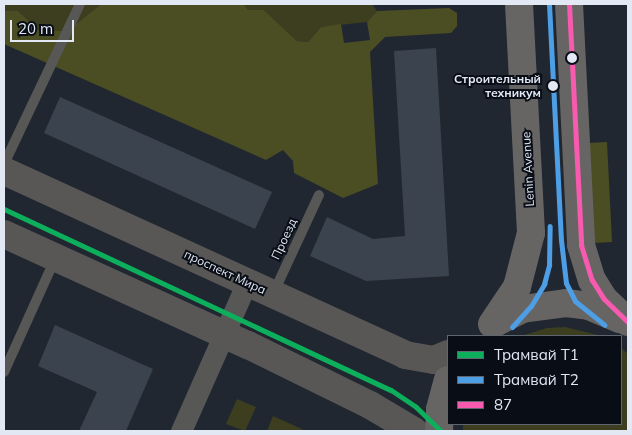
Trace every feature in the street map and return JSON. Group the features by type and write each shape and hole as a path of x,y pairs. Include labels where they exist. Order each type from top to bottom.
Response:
{"highway":[{"name":"Lenin Avenue","path":"485,330 517,287 531,233 518,4"},
{"path":"569,4 582,245 592,280 604,298 628,323"},
{"path":"485,330 522,310 566,303 589,306 628,323"},
{"path":"439,431 440,409 447,384"}],"main road":[{"name":"проспект Мира","path":"4,171 405,355 434,360 447,354"},
{"path":"4,234 224,335 370,405 414,431"}],"street":[{"path":"181,431 248,282"}],"lane":[{"path":"4,164 80,4"},
{"name":"Проезд","path":"273,294 319,195"},
{"path":"4,372 56,258"}],"green space":[{"path":"4,4 101,4 76,24 62,31 40,31 18,11 4,11"},
{"path":"101,4 244,4 248,10 264,10 297,41 308,42 321,27 341,24 344,43 370,40 367,22 377,11 449,8 457,13 457,26 451,33 385,37 370,52 378,184 343,198 294,173 293,161 283,150 266,160 4,44 4,11 18,11 40,31 62,31 76,24"},
{"path":"244,4 372,4 377,11 367,22 321,27 308,42 297,41 264,10 248,10"},
{"path":"607,142 612,242 593,243 588,143"},
{"path":"565,327 598,335 524,335 547,328"},
{"path":"622,349 628,354 628,431 463,431 463,425 622,425"},
{"path":"237,399 256,407 245,431 226,424"},
{"path":"273,416 304,430 304,431 267,431"}],"building":[{"path":"436,48 449,276 366,281 310,256 327,217 373,239 405,236 394,51"},
{"path":"60,97 272,192 255,229 44,133"},
{"path":"55,325 153,369 126,431 79,431 97,392 38,366"}],"tram line":[{"name":"T2","path":"549,4 561,240 566,283 575,301 605,325"},
{"name":"T1","path":"4,209 391,390 416,407 441,431"},
{"name":"T2","path":"512,327 531,306 544,284 549,265 550,226"}],"transit line":[{"name":"87","path":"569,4 581,245 592,280 604,299 628,322"}],"place":[{"name":"Строительный техникум","path":"553,86"}]}
